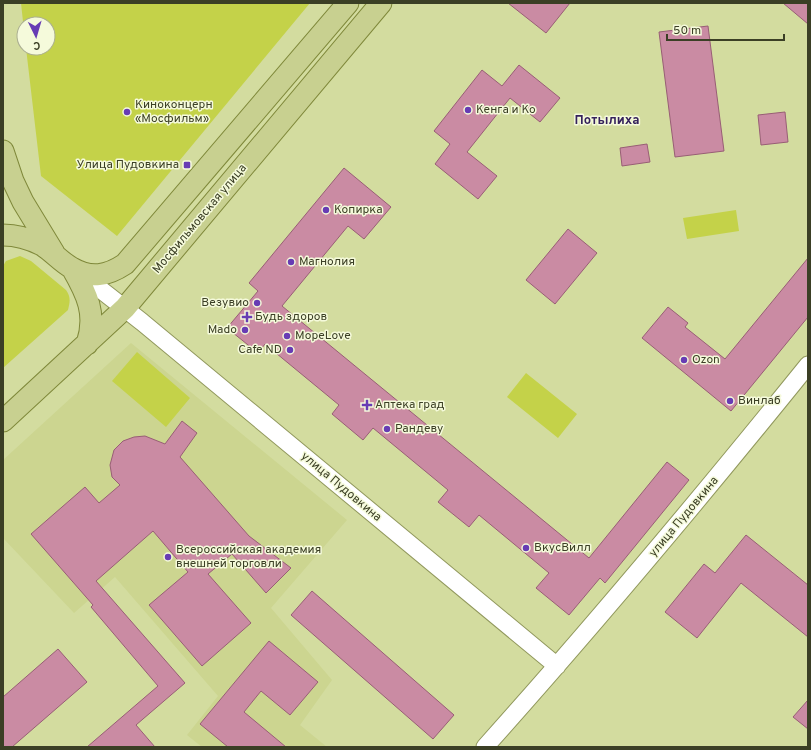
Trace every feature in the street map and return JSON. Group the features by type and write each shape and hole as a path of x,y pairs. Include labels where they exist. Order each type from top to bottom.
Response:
{"main road":[{"path":"3,235 27,239 41,245 54,253 72,268 89,275 103,274 114,271 125,264 348,3"},
{"name":"Мосфильмовская улица","path":"3,421 125,308 381,3"},
{"path":"3,151 13,181 23,202 54,253"},
{"path":"72,268 79,281 91,312 91,331 87,344"},
{"path":"3,407 24,403"}],"street":[{"name":"улица Пудовкина","path":"72,268 125,308 557,666"},
{"name":"улица Пудовкина","path":"485,747 557,666 721,472 808,365"}],"shaded area":[{"name":"Всероссийская академия внешней торговли","path":"131,343 347,520 271,608 332,680 300,725 327,747 202,747 187,735 218,696 115,577 74,613 3,538 3,460"}],"green space":[{"name":"Киноконцерн «Мосфильм»","path":"21,3 310,3 117,236 41,176 27,56 56,56 56,16 22,16"},
{"path":"736,210 739,231 687,239 683,218"},
{"path":"20,256 31,261 66,290 70,300 68,310 3,368 3,266 6,261"},
{"path":"137,352 190,398 166,427 112,381"},
{"path":"526,373 577,414 558,438 507,397"}],"building":[{"path":"508,3 570,3 546,33"},
{"path":"783,3 808,3 808,24"},
{"path":"708,26 724,151 675,157 659,32"},
{"path":"519,65 560,98 540,122 510,98 467,152 497,176 478,199 435,164 450,144 434,131 482,70 502,86"},
{"path":"785,112 788,142 761,145 758,115"},
{"path":"647,144 650,162 622,166 620,148"},
{"path":"344,168 391,207 364,239 348,226 282,306 589,558 667,462 689,480 605,583 600,578 569,615 536,588 549,573 479,515 469,527 438,502 448,490 373,428 363,440 332,414 339,405 265,344 258,353 227,328 258,291 249,283"},
{"path":"568,229 597,253 555,304 526,280"},
{"path":"808,258 808,317 731,411 642,338 668,307 688,323 685,327 725,359"},
{"path":"182,421 197,433 180,457 249,536 291,568 266,593 232,554 208,574 251,623 202,666 149,605 188,572 153,531 96,581 185,683 136,725 155,747 87,747 158,686 91,607 93,605 31,534 85,487 99,503 120,485 112,477 110,465 114,450 123,441 134,437 145,436 165,444"},
{"path":"746,535 808,585 808,637 741,583 697,638 665,612 704,564 715,573"},
{"path":"312,591 454,715 433,739 291,615"},
{"path":"269,641 318,682 290,715 261,691 244,712 286,747 228,747 200,724"},
{"path":"58,649 87,682 12,747 3,747 3,697"},
{"path":"808,700 808,729 793,717"}],"place":[{"name":"Кенга и Ко","path":"468,110"},
{"name":"Киноконцерн «Мосфильм»","path":"127,112"},
{"name":"Улица Пудовкина","path":"187,165"},
{"name":"Копирка","path":"326,210"},
{"name":"Магнолия","path":"291,262"},
{"name":"Везувио","path":"257,303"},
{"name":"Будь здоров","path":"247,317"},
{"name":"Mado","path":"245,330"},
{"name":"МореLove","path":"287,336"},
{"name":"Cafe ND","path":"290,350"},
{"name":"Ozon","path":"684,360"},
{"name":"Винлаб","path":"730,401"},
{"name":"Аптека град","path":"367,405"},
{"name":"Рандеву","path":"387,429"},
{"name":"ВкусВилл","path":"526,548"},
{"name":"Всероссийская академия внешней торговли","path":"168,557"}],"district":[{"name":"Потылиха","path":"607,121"}]}
